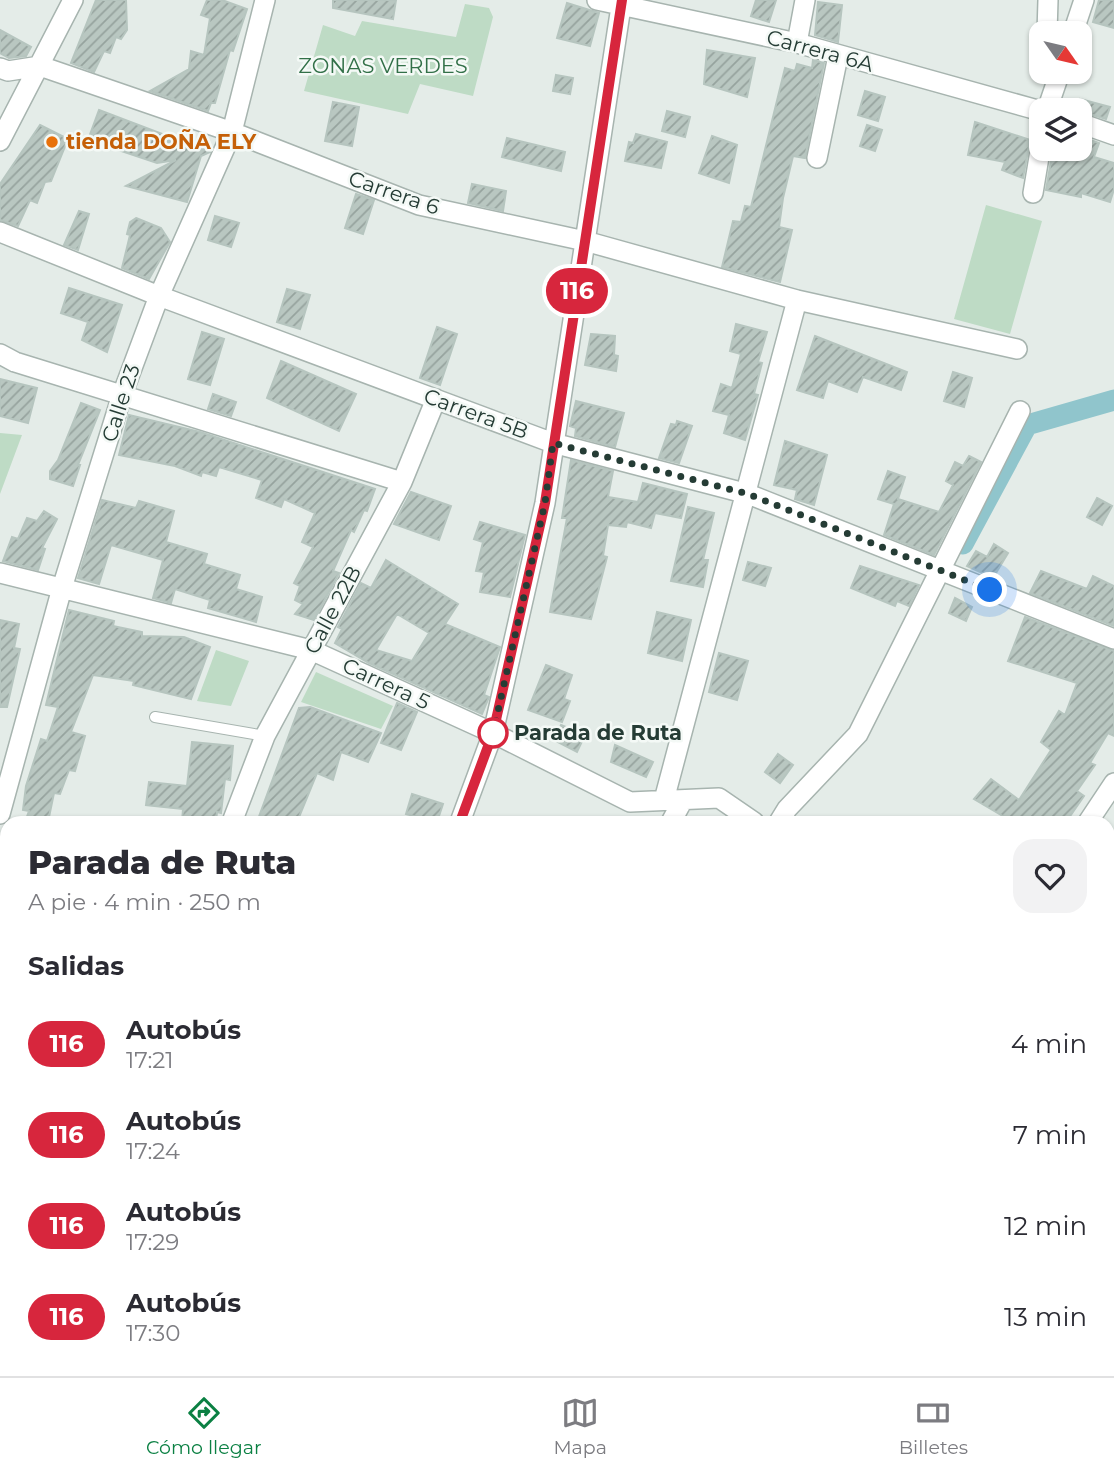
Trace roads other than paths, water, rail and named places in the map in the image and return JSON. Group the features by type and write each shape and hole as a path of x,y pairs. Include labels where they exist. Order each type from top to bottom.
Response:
{"street":[{"path":"0,141 73,0"},
{"name":"Calle 23","path":"0,814 3,794 62,588 122,395 159,296 232,132 265,0"},
{"name":"Carrera 6A","path":"597,0 622,3 797,43 1029,108"},
{"path":"797,43 805,0"},
{"path":"1048,0 1048,21"},
{"path":"1077,21 1084,0"},
{"path":"462,816 493,733 545,503 622,3"},
{"path":"817,158 838,56"},
{"name":"Carrera 6","path":"0,68 8,71 40,66 232,132 419,205 586,241 797,300 1017,349"},
{"path":"1092,127 1114,135"},
{"path":"1033,193 1038,161"},
{"name":"Carrera 5B","path":"0,233 159,296 553,443 748,494 1114,639"},
{"path":"672,816 797,300"},
{"path":"0,354 15,362 402,482"},
{"name":"Calle 22B","path":"234,816 265,736 402,482 436,399"},
{"path":"783,816 858,733 1020,411"},
{"name":"Carrera 5","path":"0,573 312,650 493,733 630,802 719,798 745,816"},
{"path":"1091,816 1114,783"}],"lane":[{"path":"155,717 265,736"}],"waterway":[{"path":"963,544 1027,425 1114,400"}],"place":[{"name":"tienda DOÑA ELY","path":"52,142"},
{"name":"Parada de Ruta","path":"493,733"}],"park label":[{"name":"ZONAS VERDES","path":"383,66"}]}
